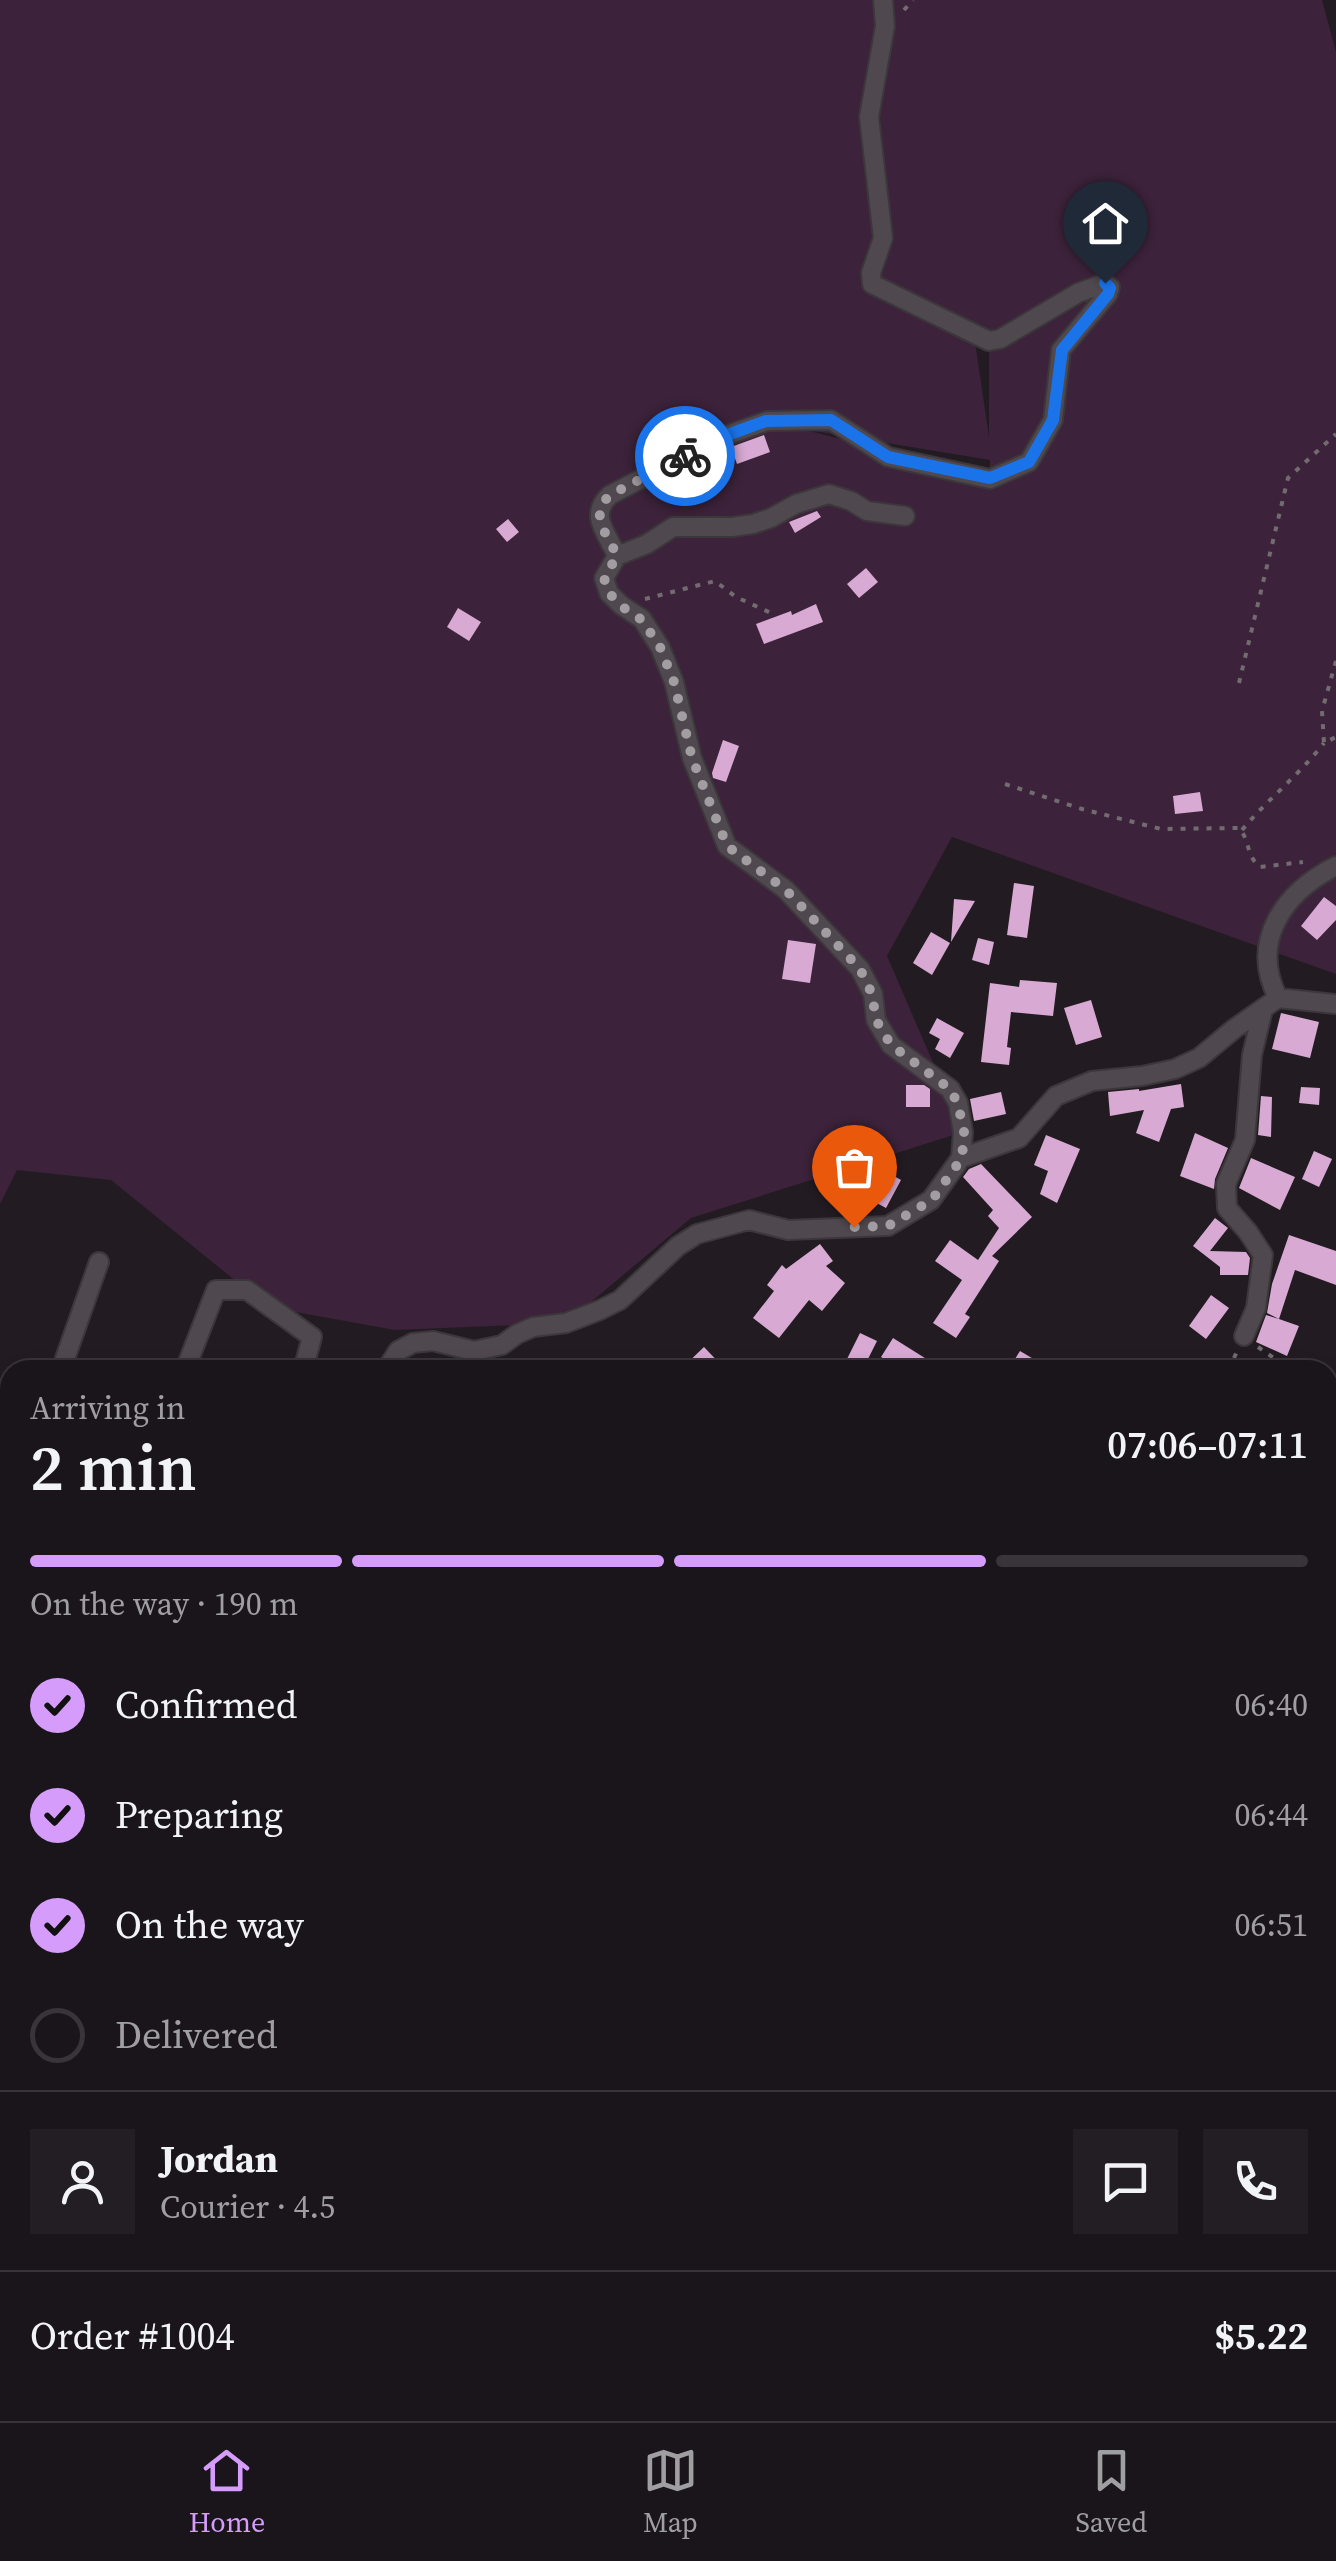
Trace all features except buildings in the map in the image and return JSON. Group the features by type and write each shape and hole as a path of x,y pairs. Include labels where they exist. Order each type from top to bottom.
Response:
{"street":[{"path":"617,556 598,515 600,504 610,495 722,437 766,421 831,420 888,457 990,478 1029,462 1053,420 1062,350 1108,294 1110,288 1105,283 1000,339 989,341 872,284 883,238 870,117 885,26 884,0"},
{"path":"394,1360 398,1350 413,1343 433,1341 474,1350 502,1345 534,1327 566,1323 600,1310 620,1300 678,1246 697,1234 749,1220 788,1230 888,1226 932,1200 962,1158 964,1132 950,1089 891,1045 876,1020 872,994 860,969 786,890 727,846 692,758 674,682 660,647 642,620 609,593 604,578 617,556 647,544 673,527 752,524 829,494 868,511 904,516"},
{"path":"1244,1336 1256,1308 1263,1255 1227,1208 1226,1184 1244,1140 1252,1055 1270,1004 1266,953 1279,913 1296,894 1333,867"},
{"path":"962,1158 1019,1138 1056,1096 1092,1080 1142,1076 1200,1058 1270,1004 1336,1004"},
{"path":"65,1360 99,1262"},
{"path":"190,1360 216,1290 247,1290 312,1337 306,1360"}],"path":[{"path":"1240,683 1288,478 1336,434"},
{"path":"621,606 715,581 736,597 772,613"},
{"path":"1324,743 1322,711 1336,660"},
{"path":"1242,830 1324,743 1336,737"},
{"path":"1006,784 1161,830 1242,830"},
{"path":"1242,830 1248,854 1260,867 1313,859 1333,867"}],"shaded area":[{"path":"0,0 1322,0 1336,52 1336,974 952,837 887,956 963,1132 691,1218 566,1323 395,1330 268,1307 111,1180 17,1170 0,1204","holes":["874,295 989,341 989,437 975,342","802,429 990,460 990,478"]}],"way so far":[{"path":"685,456 600,504 598,515 617,556 604,578 609,593 642,620 660,647 674,682 692,758 727,846 786,890 860,969 872,994 876,1020 891,1045 950,1089 958,1104 964,1132 962,1158 932,1200 888,1226 854,1227"}],"route":[{"path":"685,456 766,421 831,420 888,457 990,478 1029,462 1053,420 1062,350 1108,294 1110,288 1105,283"}]}
